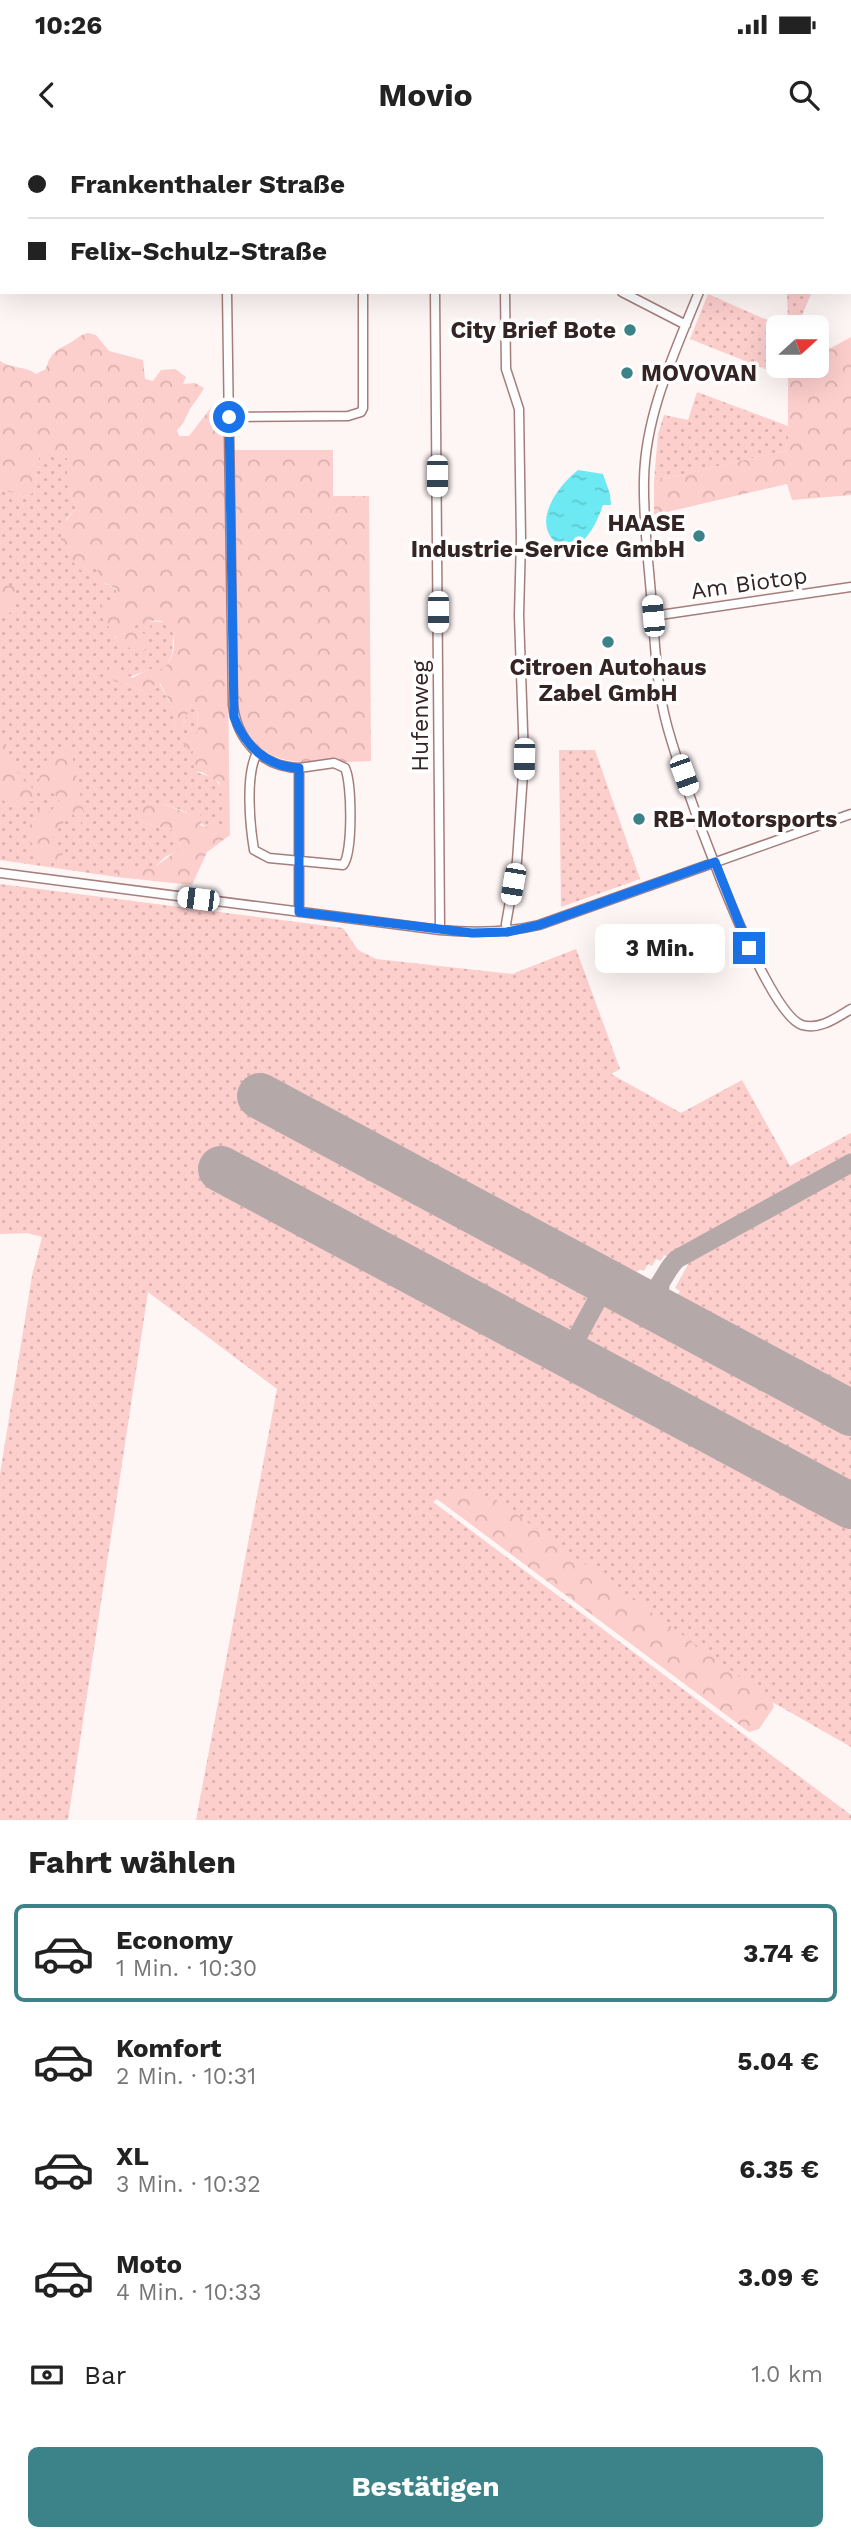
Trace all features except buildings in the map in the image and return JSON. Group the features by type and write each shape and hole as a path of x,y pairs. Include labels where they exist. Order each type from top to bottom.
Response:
{"street":[{"path":"227,294 233,705 239,729 257,753 277,764 299,768 334,763 345,768 349,779 349,828 348,855 343,865 269,858 254,850 251,778 252,762 257,753"},
{"path":"229,417 348,416 361,412 363,294"},
{"name":"Hufenweg","path":"435,294 440,930"},
{"path":"505,294 506,369 519,409 519,615 524,759 517,861 507,932"},
{"path":"626,294 686,325"},
{"path":"698,294 658,401 645,461 645,516 658,675 664,713 676,754 741,933 786,1014 799,1024 813,1026 823,1024 851,1009"},
{"name":"Am Biotop","path":"653,616 851,587"},
{"path":"299,768 299,912"},
{"path":"0,873 440,930 507,932 539,925 851,814"}],"green space":[{"path":"708,294 766,320 766,369 690,339"},
{"path":"787,294 811,294 802,315 788,315"},
{"path":"88,333 96,335 109,351 143,360 145,379 153,381 161,370 175,369 186,377 183,384 195,383 204,388 177,430 179,436 189,436 213,405 224,402 230,835 207,852 192,885 117,877 116,867 155,867 179,849 180,842 172,830 141,822 141,811 146,803 163,804 189,814 197,810 203,819 200,825 208,827 217,827 227,822 219,782 202,772 196,772 191,759 194,748 188,749 183,743 198,732 197,708 189,710 182,729 177,732 173,708 160,683 154,685 152,696 108,677 110,663 132,678 163,668 172,656 172,631 167,624 160,621 151,621 150,632 137,625 126,628 145,634 148,648 142,653 121,642 99,612 101,604 113,604 117,589 99,580 97,567 84,573 68,557 61,542 63,527 76,508 67,484 67,458 40,452 34,492 25,497 0,489 0,361 36,374 46,369 56,351"},
{"path":"851,337 851,495 792,500 787,484 654,515 654,481 788,450 788,378 830,378 831,348"},
{"path":"697,392 788,426 788,450 654,481 658,434 664,415 688,420"},
{"path":"234,450 333,450 333,496 369,496 371,761 307,763 287,760 270,754 255,743 244,726 237,702"},
{"path":"40,451 67,458 67,484 76,508 66,520 105,584 117,589 113,604 115,638 145,635 125,628 144,623 161,622 174,625 172,654 166,667 160,670 151,669 116,682 131,685 151,695 154,685 159,683 173,708 177,731 182,729 189,709 197,708 198,732 194,748 196,772 215,778 222,790 228,823 211,828 186,812 163,804 141,822 172,830 180,842 179,850 165,857 155,867 117,867 117,877 0,860 0,489 25,497 34,492"},
{"path":"0,584 16,587 13,614 4,610 0,615"},
{"path":"0,736 4,738 18,773 34,789 35,800 16,807 0,799"},
{"path":"71,750 84,813 80,826 73,814 60,826 51,841 63,854 60,864 42,860 31,841 29,831 36,810 50,812 60,800 51,791 42,793 38,781 49,756"},
{"path":"559,750 595,750 640,879 561,907"},
{"path":"0,884 343,928 358,950 376,959 512,974 576,949 620,1069 611,1074 681,1113 742,1080 790,1166 851,1133 851,1157 679,1251 673,1250 669,1257 664,1255 661,1261 656,1259 652,1266 648,1264 644,1271 626,1271 624,1275 314,1109 318,1101 271,1076 250,1116 290,1138 295,1131 851,1429 851,1747 437,1499 433,1502 851,1815 851,1820 196,1820 277,1389 148,1292 68,1820 0,1820 0,1474 32,1276 42,1237 27,1233 0,1234"},
{"path":"851,1169 851,1396 679,1304 681,1300 676,1298 680,1291 675,1288 691,1259 689,1258"},
{"path":"463,1491 494,1498 772,1700 774,1707 759,1729 749,1732 437,1499"}],"water":[{"path":"578,470 603,474 611,505 603,505 590,532 580,543 568,550 555,542 548,533 546,522 553,499"}],"taxiway":[{"path":"629,1294 640,1296 654,1291 677,1259 851,1163"},
{"path":"568,1354 607,1282"},
{"path":"660,1284 659,1302 670,1315"}],"runway":[{"path":"260,1096 851,1413"},
{"path":"221,1169 851,1506"}],"place":[{"name":"City Brief Bote","path":"630,330"},
{"name":"MOVOVAN","path":"627,373"},
{"name":"HAASE Industrie-Service GmbH","path":"699,536"},
{"name":"Citroen Autohaus Zabel GmbH","path":"608,642"},
{"name":"RB-Motorsports","path":"639,819"}],"route":[{"path":"229,417 234,717 246,741 257,753 277,764 299,768 299,912 440,930 507,932 539,925 715,862 749,948"}]}
